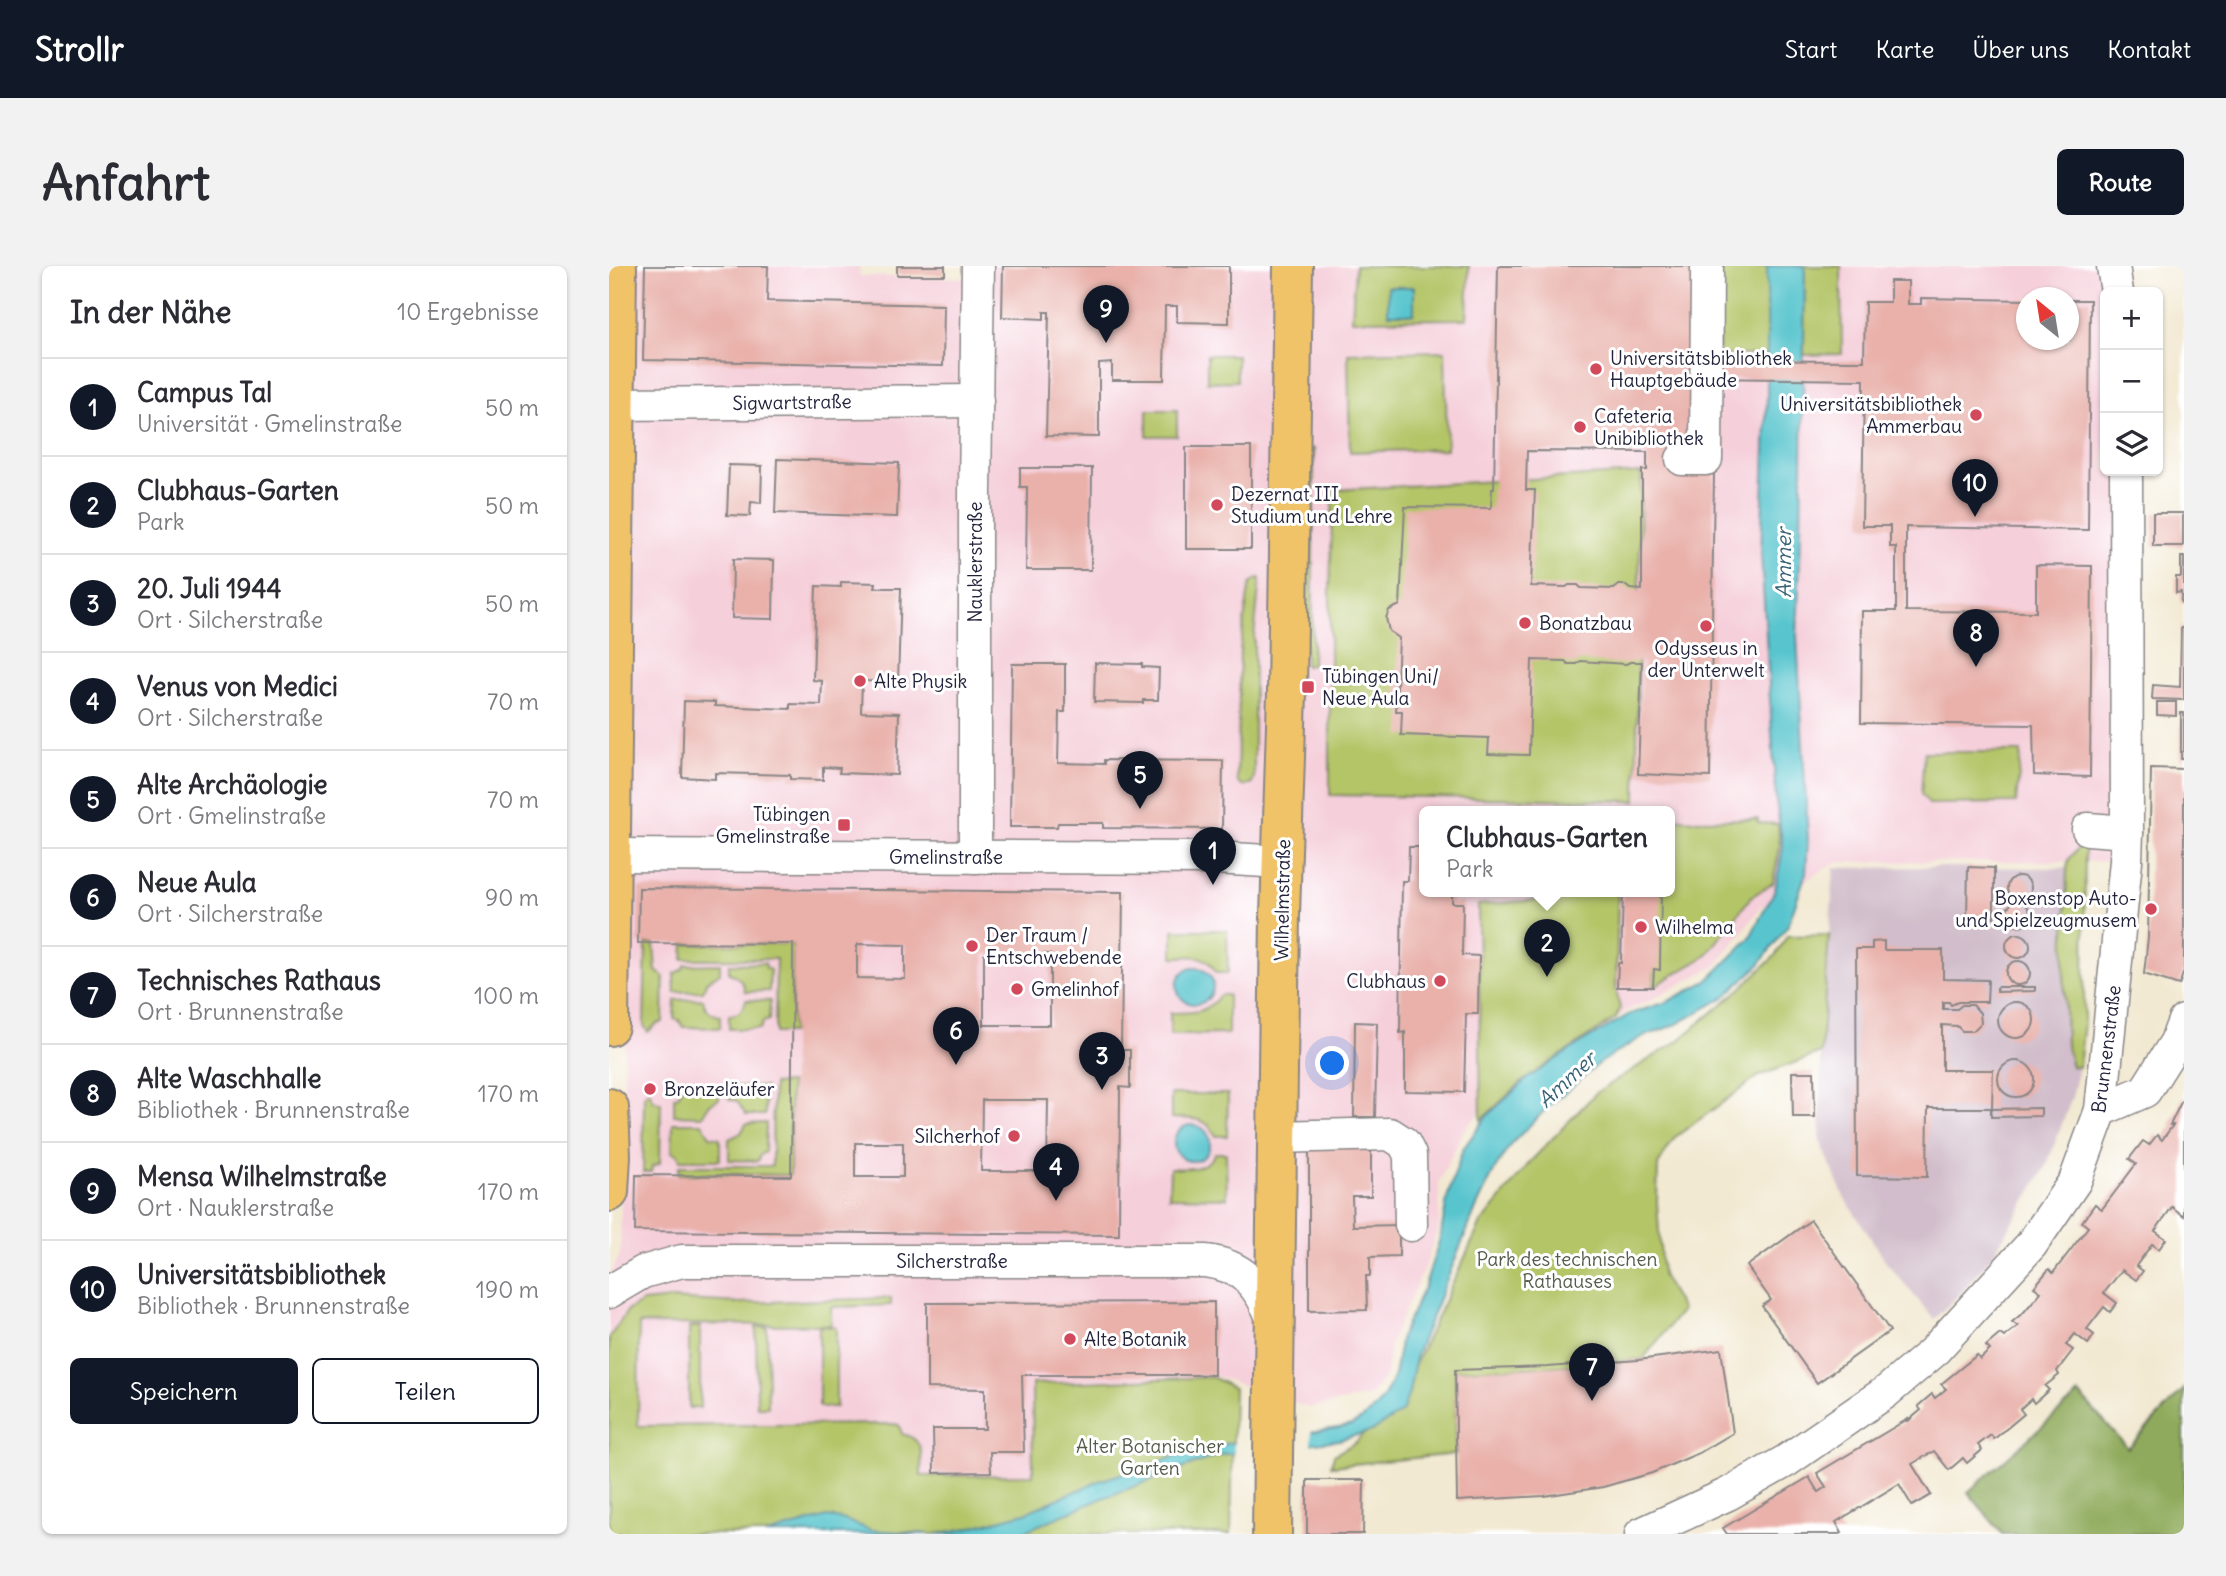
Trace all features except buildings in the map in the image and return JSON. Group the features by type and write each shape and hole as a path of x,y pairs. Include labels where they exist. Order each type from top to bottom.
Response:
{"main road":[{"path":"609,1026 612,402 617,266"},
{"name":"Wilhelmstraße","path":"1272,1534 1273,1320 1287,693 1293,266"},
{"path":"609,1108 609,1192"}],"street":[{"name":"Nauklerstraße","path":"975,857 978,266"},
{"path":"1682,459 1706,459 1707,266"},
{"path":"2113,266 2116,287"},
{"name":"Sigwartstraße","path":"612,402 977,401"},
{"name":"Brunnenstraße","path":"1641,1534 1728,1494 1786,1461 1886,1392 1932,1353 2031,1245 2075,1181 2101,1110 2114,1000 2127,832 2126,476"},
{"path":"2088,829 2127,832"},
{"name":"Gmelinstraße","path":"610,855 1216,858 1282,862"},
{"path":"2101,1110 2145,1091 2176,1042 2184,1021"},
{"path":"1277,1137 1390,1134 1404,1143 1410,1156 1412,1225"},
{"name":"Silcherstraße","path":"609,1293 643,1272 682,1261 1205,1261 1223,1263 1244,1275 1259,1293 1273,1320"}],"shaded area":[{"path":"617,266 859,266 860,276 978,278 978,266 2113,266 2107,287 2100,287 2100,476 2126,476 2126,861 1837,862 1761,907 1717,965 1628,1010 1577,1043 1516,1073 1464,1130 1439,1182 1439,1225 1428,1259 1390,1344 1386,1376 1370,1396 1309,1408 1218,1377 1032,1384 1033,1475 920,1476 922,1455 609,1457 609,1276 620,1255 625,1017"},
{"path":"1834,868 2067,868 2084,1022 2079,1067 2072,1097 2046,1167 1994,1253 1963,1291 1934,1319 1887,1263 1844,1197 1820,1140 1821,1053"}],"green space":[{"path":"1355,266 1469,266 1467,319 1352,320"},
{"path":"1719,266 1767,266 1767,355 1719,355"},
{"path":"1805,266 1841,266 1842,354 1804,355"},
{"path":"1445,351 1447,449 1350,452 1348,353"},
{"path":"1207,355 1237,355 1237,381 1207,382"},
{"path":"1147,410 1177,410 1177,436 1147,436"},
{"path":"1306,448 1314,449 1312,665 1305,666"},
{"path":"1641,473 1636,801 1330,795 1333,490"},
{"path":"1258,578 1254,637 1254,778 1252,784 1242,786 1237,781 1240,650 1249,588"},
{"path":"1924,752 2021,752 2016,803 1929,804 1921,794"},
{"path":"1675,818 1758,819 1758,823 1778,824 1780,847 1773,883 1751,897 1706,956 1653,987 1656,897 1675,897"},
{"path":"2085,839 2084,1022 2079,1067 2072,1066 2066,1045 2064,973 2067,868 2069,859"},
{"path":"1573,897 1618,897 1616,988 1620,1009 1616,1018 1524,1080 1481,1120 1478,905"},
{"path":"1173,930 1227,930 1228,973 1216,973 1208,962 1198,957 1173,957"},
{"name":"Park des technischen Rathauses","path":"1829,935 1821,1053 1759,1076 1674,1138 1658,1165 1657,1202 1662,1275 1682,1310 1643,1359 1548,1367 1455,1370 1456,1454 1331,1466 1334,1455 1356,1442 1400,1396 1480,1225 1531,1161 1596,1093 1678,1041 1739,990 1775,956 1787,936"},
{"path":"646,944 654,944 656,971 664,977 663,1022 648,1032 644,1026"},
{"path":"684,944 793,944 792,1033 775,1033 776,959 683,959"},
{"path":"765,963 770,970 769,991 745,992 740,980 729,973 729,964"},
{"path":"720,964 720,973 706,982 703,991 675,992 674,974 685,965"},
{"path":"1220,995 1228,995 1228,1034 1170,1035 1170,1013 1204,1009"},
{"path":"703,999 709,1010 720,1016 720,1028 683,1027 679,1020 674,1019 675,1000"},
{"path":"746,1000 770,1001 769,1020 763,1022 760,1029 729,1029 729,1015 740,1011"},
{"path":"790,1083 790,1175 678,1174 679,1166 772,1166 773,1084"},
{"path":"683,1086 719,1086 719,1099 710,1104 702,1116 674,1115 674,1097 678,1096"},
{"path":"730,1086 765,1087 765,1115 746,1115 737,1101 729,1099"},
{"path":"650,1092 653,1100 661,1103 660,1163 652,1166 651,1172 643,1172 644,1096"},
{"path":"1171,1094 1228,1094 1227,1136 1216,1136 1202,1121 1171,1118"},
{"path":"673,1123 702,1123 710,1136 720,1138 720,1160 680,1160 678,1154 672,1152"},
{"path":"766,1123 765,1152 760,1155 758,1161 729,1160 729,1139 741,1133 746,1124"},
{"path":"1215,1153 1226,1153 1227,1198 1169,1197 1170,1168 1201,1166"},
{"name":"Alter Botanischer Garten","path":"891,1298 891,1305 831,1307 831,1325 639,1324 638,1426 894,1424 899,1425 902,1434 910,1436 919,1444 921,1476 1033,1475 1032,1384 1212,1377 1234,1388 1231,1534 609,1534 609,1338 628,1310 643,1302 671,1299 739,1303"},
{"path":"819,1326 836,1327 836,1407 819,1407"},
{"path":"689,1327 700,1327 700,1408 689,1408"},
{"path":"756,1327 767,1327 768,1407 757,1407"},
{"path":"2184,1389 2184,1534 2002,1534 1968,1492 2079,1394 2128,1448"}],"water":[{"name":"Ammer","path":"1767,266 1805,266 1797,636 1808,840 1806,873 1788,925 1758,966 1723,998 1677,1024 1640,1038 1601,1062 1549,1106 1511,1144 1477,1206 1416,1355 1409,1393 1402,1412 1372,1431 1339,1440 1219,1455 1103,1498 1018,1534 936,1534 1025,1513 1099,1481 1189,1452 1224,1444 1352,1425 1370,1413 1383,1399 1394,1376 1401,1336 1425,1285 1463,1149 1487,1116 1528,1078 1578,1045 1630,1014 1667,1002 1707,981 1749,939 1775,890 1783,847 1776,801 1761,553 1767,396"},
{"path":"1388,287 1414,287 1414,314 1388,314"},
{"path":"1195,968 1207,974 1213,986 1207,998 1195,1004 1183,998 1177,986 1183,974"},
{"path":"1192,1125 1205,1130 1210,1143 1205,1156 1192,1161 1179,1156 1174,1143 1179,1130"},
{"path":"827,1517 842,1519 871,1530 930,1534 767,1534"}],"pier":[{"path":"1311,1427 1311,1447 1234,1458 1234,1439"}],"place":[{"name":"Mensa Wilhelmstraße","path":"1106,343"},
{"name":"Universitätsbibliothek Hauptgebäude","path":"1596,369"},
{"name":"Universitätsbibliothek Ammerbau","path":"1976,415"},
{"name":"Cafeteria Unibibliothek","path":"1580,427"},
{"name":"Dezernat III Studium und Lehre","path":"1217,505"},
{"name":"Universitätsbibliothek","path":"1975,517"},
{"name":"Bonatzbau","path":"1525,623"},
{"name":"Odysseus in der Unterwelt","path":"1706,626"},
{"name":"Alte Waschhalle","path":"1976,667"},
{"name":"Alte Physik","path":"860,681"},
{"name":"Tübingen Uni/ Neue Aula","path":"1308,687"},
{"name":"Alte Archäologie","path":"1140,809"},
{"name":"Tübingen Gmelinstraße","path":"844,825"},
{"name":"Campus Tal","path":"1213,885"},
{"name":"Boxenstop Auto- und Spielzeugmusem","path":"2151,909"},
{"name":"Wilhelma","path":"1641,927"},
{"name":"Der Traum / Entschwebende","path":"972,946"},
{"name":"Clubhaus-Garten","path":"1547,977"},
{"name":"Clubhaus","path":"1440,981"},
{"name":"Gmelinhof","path":"1017,989"},
{"name":"Neue Aula","path":"956,1065"},
{"name":"Bronzeläufer","path":"650,1089"},
{"name":"20. Juli 1944","path":"1102,1090"},
{"name":"Silcherhof","path":"1014,1136"},
{"name":"Venus von Medici","path":"1056,1201"},
{"name":"Alte Botanik","path":"1070,1339"},
{"name":"Technisches Rathaus","path":"1592,1401"}]}
